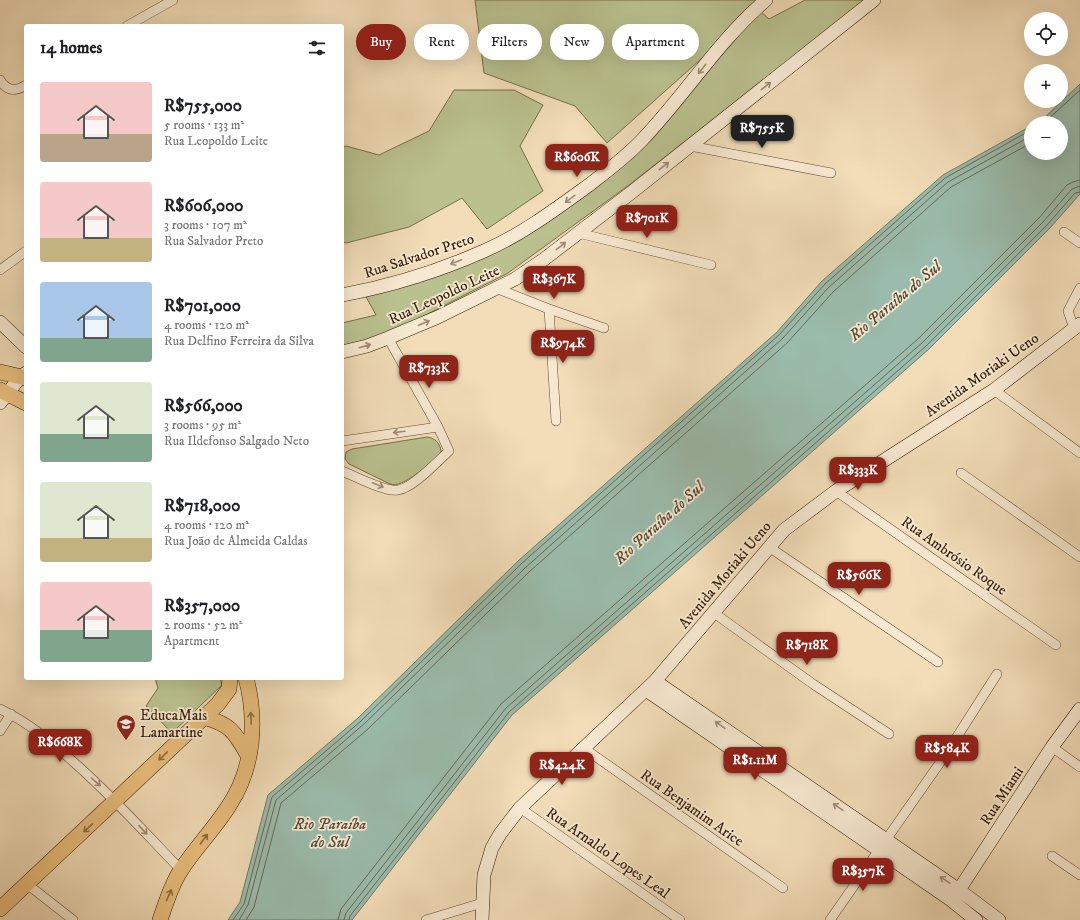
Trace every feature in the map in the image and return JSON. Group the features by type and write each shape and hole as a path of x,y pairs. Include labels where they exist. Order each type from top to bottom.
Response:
{"main road":[{"name":"Rua Salvador Preto","path":"344,294 415,276 484,251 506,240 566,202 641,142 675,103 736,27 766,0"},
{"name":"Rua Leopoldo Leite","path":"344,352 367,346 388,338 498,289 543,260 874,0"},
{"path":"0,322 24,346"},
{"name":"Avenida Moriaki Ueno","path":"482,920 484,875 492,848 500,834 520,808 651,686 769,547 796,519 836,491 994,390 1077,326"},
{"path":"0,372 24,376"},
{"path":"24,376 3,396 24,402"},
{"path":"160,920 168,896 181,870 230,804 242,782 249,757 252,720 246,680"},
{"path":"0,909 117,801 218,704 229,683"},
{"path":"651,686 886,840 959,890 999,920"},
{"path":"651,686 878,852 951,900 976,920"},
{"name":"Rua Miami","path":"951,900 1052,747 1080,709"},
{"path":"204,717 222,722 229,727 249,757"}],"street":[{"path":"130,24 173,0"},
{"path":"0,80 4,86 11,90 16,90 24,86"},
{"path":"690,146 831,173"},
{"path":"1064,232 1080,243"},
{"path":"578,233 711,265"},
{"path":"0,270 24,252"},
{"path":"1077,326 1068,311 1080,288"},
{"path":"498,289 604,328"},
{"path":"549,309 556,421"},
{"path":"344,472 387,489 397,491 408,487 449,451 438,427 388,338"},
{"path":"994,390 1080,453"},
{"path":"344,440 352,438 438,427"},
{"path":"344,447 352,438"},
{"path":"960,474 1080,557"},
{"name":"Rua Ambrósio Roque","path":"836,491 1056,645"},
{"path":"769,547 938,662"},
{"path":"714,613 814,684 889,734"},
{"path":"830,920 946,754 997,674"},
{"path":"0,710 11,714 50,741 117,801 181,870"},
{"path":"0,731 11,714"},
{"path":"1052,747 1080,767"},
{"name":"Rua Benjamim Arice","path":"585,749 783,888"},
{"name":"Rua Arnaldo Lopes Leal","path":"520,808 680,920"},
{"path":"1052,856 1080,875"},
{"path":"27,884 73,920"},
{"path":"426,920 482,902"}],"green space":[{"path":"475,0 767,0 607,143 575,106 484,73 482,60 542,60 542,24 478,24"},
{"path":"805,0 866,0 629,185 508,273 406,325 344,348 344,323 376,315 365,295 485,253 643,145 760,11 769,19"},
{"path":"454,90 514,90 543,105 520,146 543,191 487,229 462,198 409,227 344,242 344,146 379,155 429,131"},
{"path":"427,437 432,438 438,443 441,451 440,455 409,479 395,485 349,464 345,459 346,452 352,449"},
{"path":"156,680 221,680 222,685 172,733 146,706 158,688"}],"water":[{"name":"Rio Paraíba do Sul","path":"1080,84 1080,194 1050,228 929,349 512,715 352,920 228,920 240,902 268,795 358,718 518,561 777,332 822,281 943,175 1024,130 1024,160 1068,160 1068,116 1046,116 1055,108 1068,108 1068,95"}],"place":[{"name":"EducaMais Lamartine","path":"126,741"}]}
